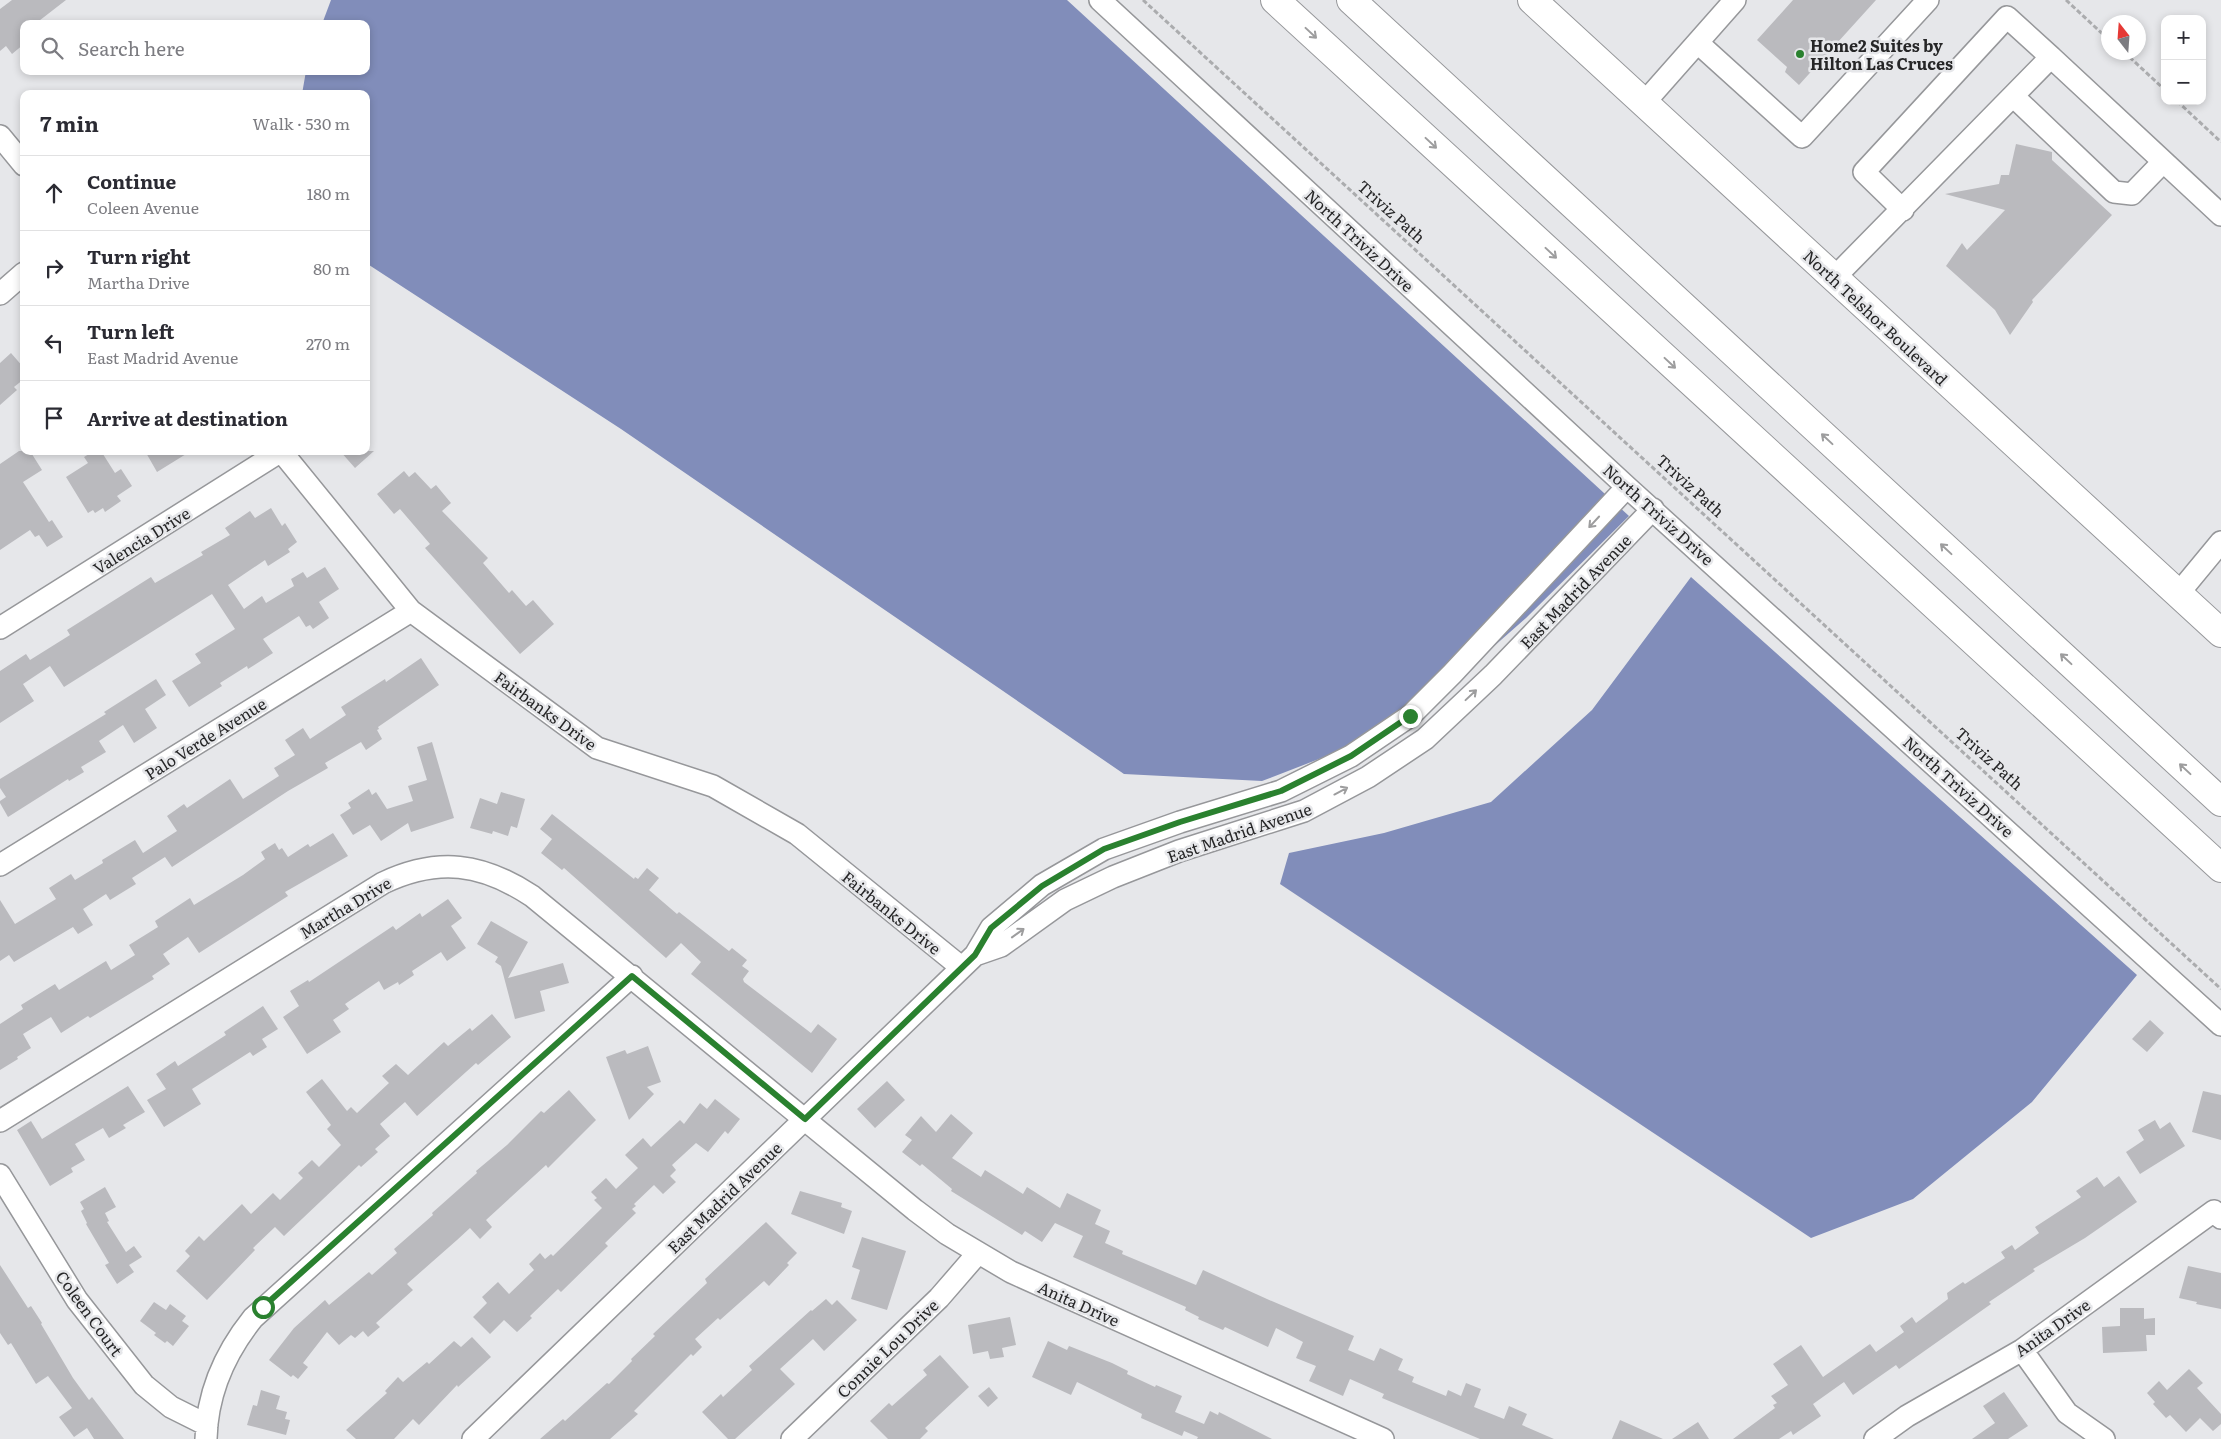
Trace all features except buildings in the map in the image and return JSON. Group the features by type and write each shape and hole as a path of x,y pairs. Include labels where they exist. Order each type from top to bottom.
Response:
{"main road":[{"path":"1275,0 2221,868"},
{"path":"1351,0 2221,802"},
{"name":"North Telshor Boulevard","path":"1546,5 1644,103 2221,633"}],"street":[{"name":"North Triviz Drive","path":"1100,0 1628,487 2221,1025"},
{"path":"1644,103 1735,0"},
{"path":"1698,43 1802,137 1928,0"},
{"path":"1903,210 1864,172 2007,18 2221,215"},
{"path":"1834,278 1903,210 2051,57"},
{"path":"2013,96 2114,192 2132,194 2164,162"},
{"path":"0,136 20,160"},
{"path":"0,294 20,276"},
{"name":"Valencia Drive","path":"0,628 275,455"},
{"name":"Fairbanks Drive","path":"284,455 410,611 596,748 713,786 797,834 968,961"},
{"name":"East Madrid Avenue","path":"473,1439 968,961 991,928 1042,886 1104,849 1180,822 1281,791 1351,756 1410,716 1628,487"},
{"name":"East Madrid Avenue","path":"968,961 1001,946 1065,900 1113,877 1180,851 1304,811 1368,777 1425,739 1493,675 1653,509"},
{"path":"2178,594 2221,542"},
{"name":"Palo Verde Avenue","path":"0,865 410,611"},
{"name":"Martha Drive","path":"0,1122 371,890 396,877 425,868 448,867 471,869 503,879 532,896 805,1119"},
{"path":"206,1432 212,1396 223,1366 244,1330 258,1312 632,976"},
{"name":"Anita Drive","path":"805,1119 931,1223 978,1254 1046,1289 1355,1433 1383,1439"},
{"name":"Coleen Court","path":"0,1175 77,1300 144,1385 206,1432"},
{"name":"Anita Drive","path":"1875,1439 1907,1416 2022,1350 2214,1211 2221,1218"},
{"name":"Connie Lou Drive","path":"792,1439 939,1298 978,1254"},
{"path":"2022,1350 2067,1413 2104,1439"}],"path":[{"name":"Triviz Path","path":"1143,0 2221,989"},
{"path":"2066,0 2101,32"},
{"path":"2133,60 2161,86"},
{"path":"2181,105 2221,142"}],"water":[{"path":"331,0 1067,0 1629,516 1526,618 1402,727 1262,781 1124,774 621,429 370,266 370,90 303,90 305,75 370,75 370,20 324,20"},
{"path":"1691,577 2137,975 2032,1102 1913,1199 1811,1238 1280,884 1289,853 1384,833 1491,802 1592,710"}],"place":[{"name":"Home2 Suites by Hilton Las Cruces","path":"1800,54"}],"route":[{"path":"263,1307 632,976 805,1119 960,967 975,955 991,928 1042,886 1104,849 1180,822 1281,791 1351,756 1410,716"}]}
